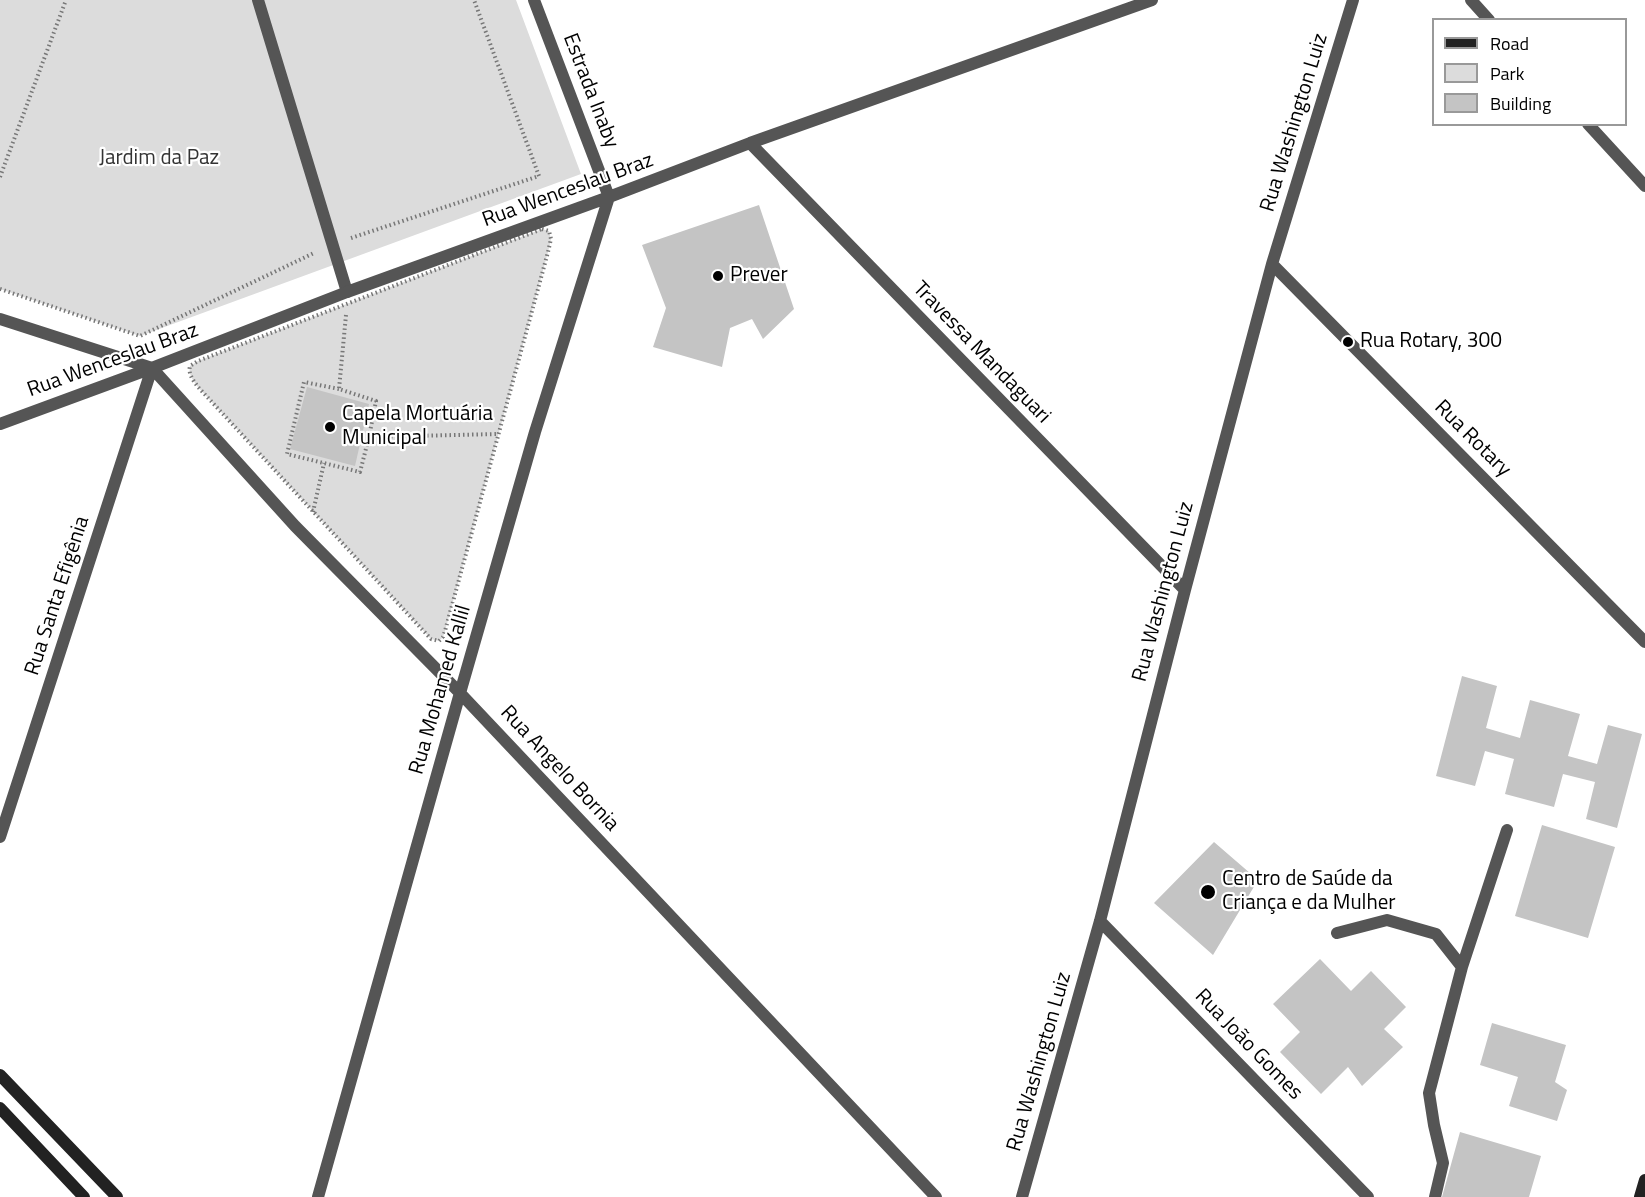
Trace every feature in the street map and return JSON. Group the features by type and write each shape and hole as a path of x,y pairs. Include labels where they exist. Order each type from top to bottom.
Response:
{"street":[{"path":"258,0 347,298"},
{"name":"Estrada Inaby","path":"534,0 609,197"},
{"name":"Rua Wenceslau Braz","path":"0,424 347,298 750,143 1152,0"},
{"name":"Rua Washington Luiz","path":"1022,1197 1100,921 1272,264 1353,0"},
{"path":"1471,0 1487,18"},
{"path":"1590,126 1645,186"},
{"name":"Travessa Mandaguari","path":"750,143 1185,590"},
{"name":"Rua Mohamed Kallil","path":"318,1197 535,432 609,197"},
{"name":"Rua Rotary","path":"1272,264 1645,642"},
{"path":"0,319 152,368"},
{"name":"Rua Angelo Bornia","path":"152,368 296,526 460,693 936,1197"},
{"name":"Rua Santa Efigênia","path":"0,837 152,368"},
{"path":"1435,1197 1443,1163 1429,1093 1462,967 1507,830"},
{"path":"1337,933 1387,920 1436,934 1462,967"},
{"name":"Rua João Gomes","path":"1100,921 1368,1197"},
{"path":"0,1075 117,1197"},
{"path":"0,1107 84,1197"},
{"path":"1640,1197 1645,1180"}],"path":[{"path":"0,177 66,0"},
{"path":"198,361 347,298 542,229 549,231 548,252 445,631"},
{"path":"339,390 347,298"},
{"path":"304,382 376,400 369,437 360,472 286,454 304,382"},
{"path":"369,437 498,434"},
{"path":"296,526 313,512 324,463"}],"green space":[{"name":"Jardim da Paz","path":"0,0 516,0 581,174 140,336 0,289"},
{"path":"542,229 549,231 551,239 548,252 445,631 439,641 431,639 198,387 190,374 190,366"}],"building":[{"name":"Prever","path":"759,205 794,309 763,339 752,319 730,328 722,367 653,347 666,308 642,245"},
{"name":"Capela Mortuária Municipal","path":"307,387 369,404 355,466 290,449"},
{"path":"1462,676 1497,686 1486,728 1520,738 1530,700 1580,714 1568,756 1597,764 1608,725 1642,734 1617,828 1586,819 1595,782 1563,774 1554,807 1505,794 1514,759 1485,751 1475,786 1436,776"},
{"path":"1542,825 1615,847 1588,938 1515,916"},
{"name":"Centro de Saúde da Criança e da Mulher","path":"1214,842 1258,880 1213,955 1154,903"},
{"path":"1320,959 1351,991 1371,971 1406,1007 1384,1029 1403,1047 1362,1086 1348,1067 1321,1094 1280,1052 1300,1032 1273,1004"},
{"path":"1492,1023 1566,1045 1555,1082 1567,1090 1557,1121 1509,1106 1518,1077 1480,1065"},
{"path":"1460,1132 1541,1156 1529,1197 1442,1197"}],"place":[{"name":"Prever","path":"718,276"},
{"name":"Rua Rotary, 300","path":"1348,342"},
{"name":"Capela Mortuária Municipal","path":"330,427"},
{"name":"Centro de Saúde da Criança e da Mulher","path":"1208,892"}]}
